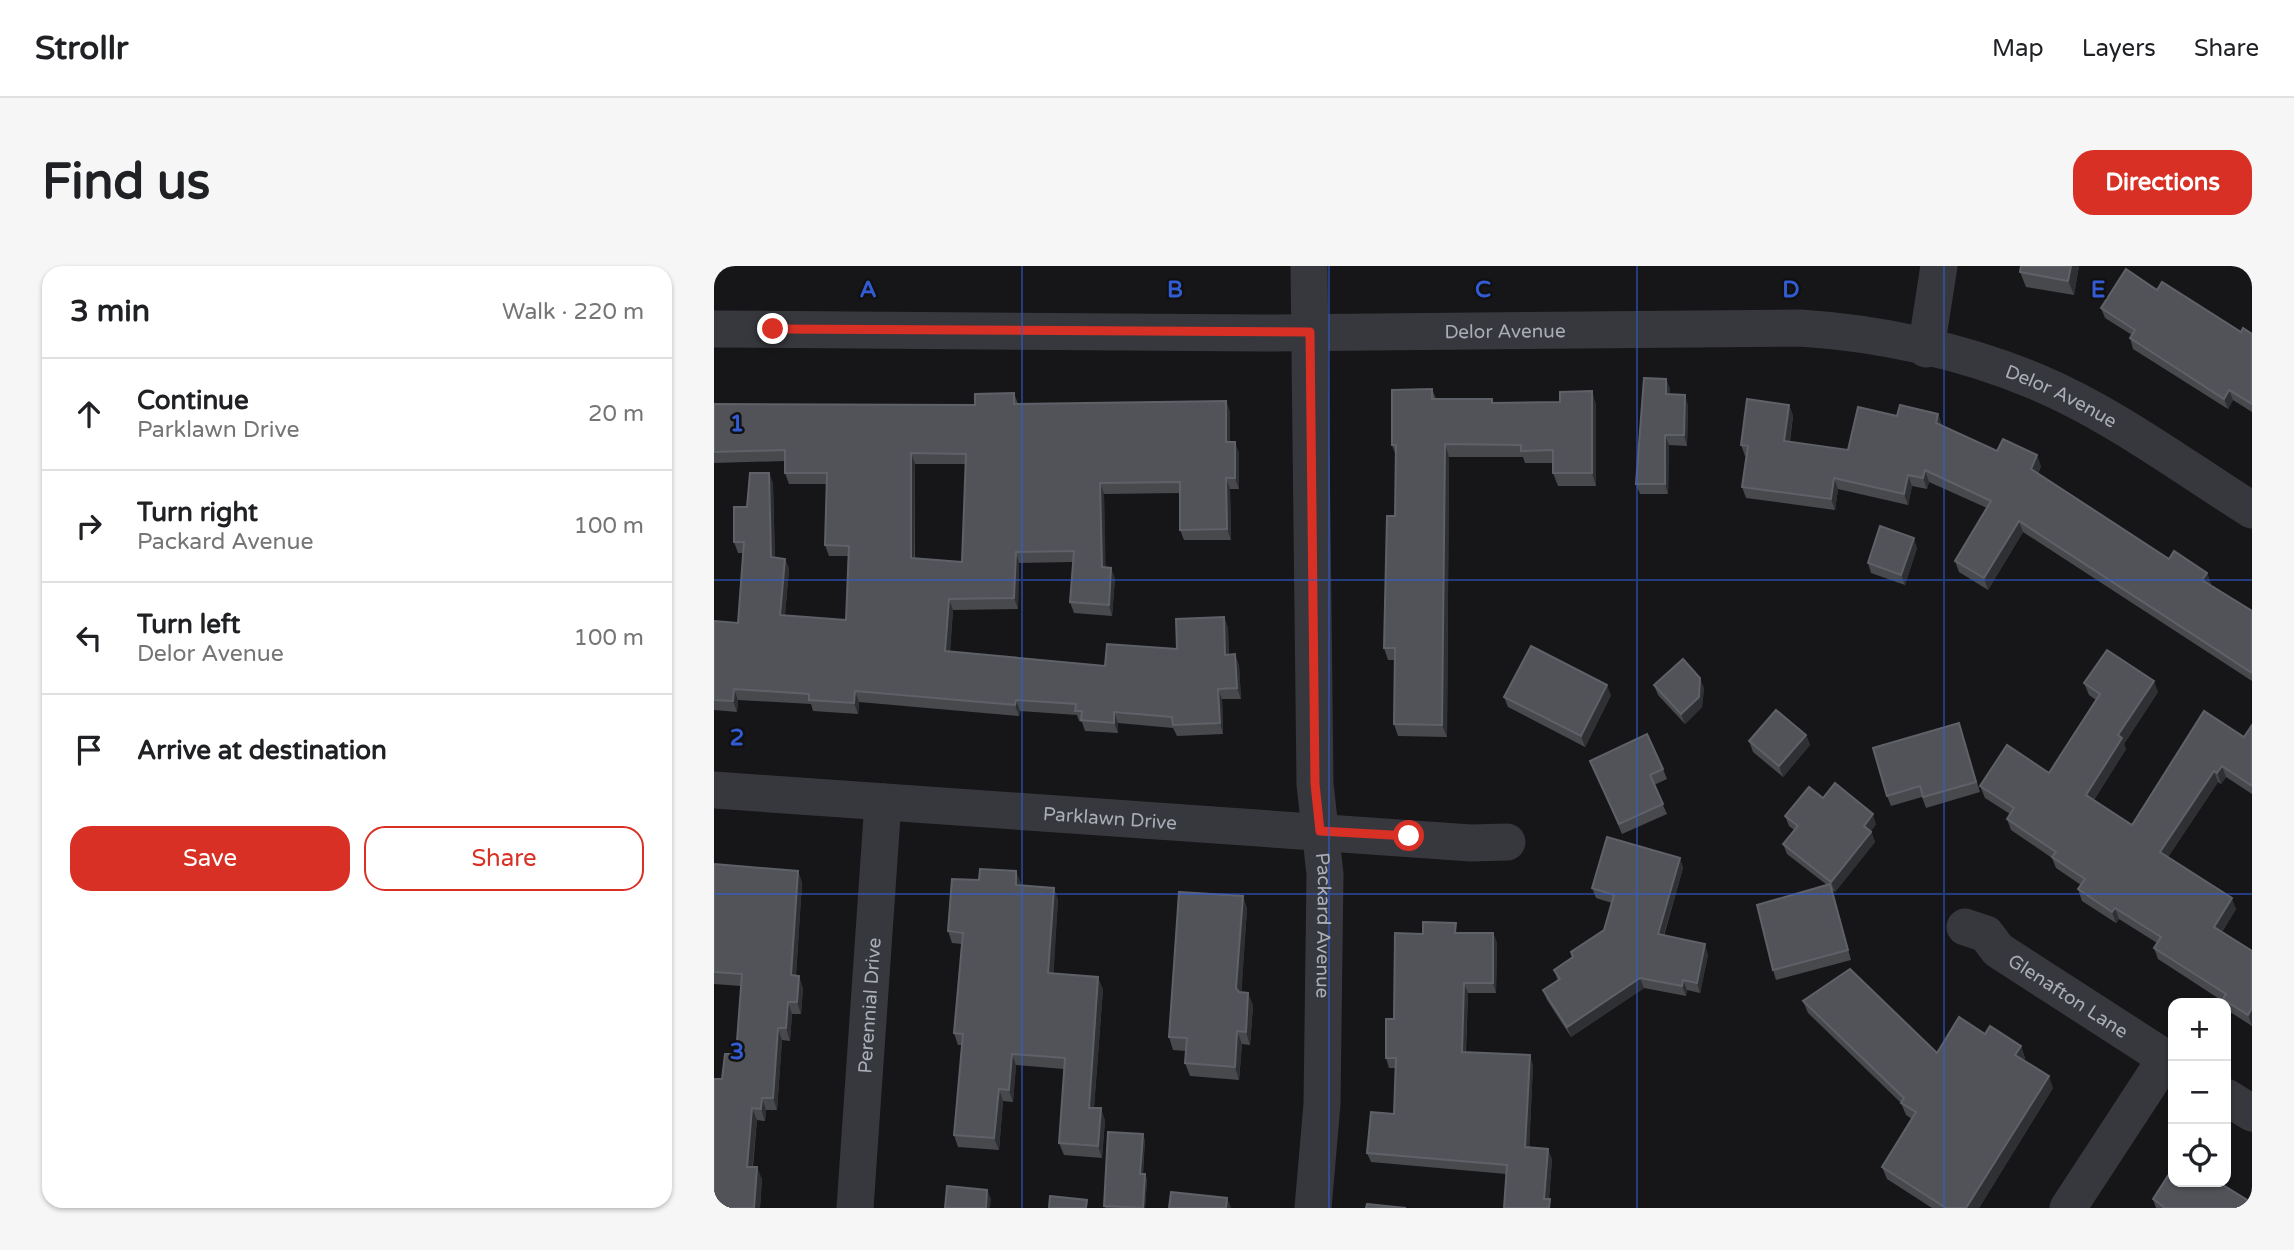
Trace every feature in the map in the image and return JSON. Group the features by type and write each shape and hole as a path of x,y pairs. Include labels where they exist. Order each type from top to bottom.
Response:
{"street":[{"name":"Packard Avenue","path":"1309,266 1315,784 1325,874 1322,1104 1313,1208"},
{"path":"1926,349 1939,266"},
{"name":"Delor Avenue","path":"714,329 1310,332 1800,328 1857,332 1979,359 2040,383 2106,418 2252,510"},
{"name":"Parklawn Drive","path":"714,790 1471,843 1507,842"},
{"name":"Perennial Drive","path":"855,1208 883,802"},
{"name":"Glenafton Lane","path":"1965,927 1986,934 1998,950 2168,1059"},
{"path":"2068,1208 2169,1061"},
{"path":"2231,1100 2252,1113"}],"building":[{"path":"2021,266 2071,266 2068,281 2020,272"},
{"path":"2126,269 2157,290 2162,282 2241,332 2243,328 2252,334 2252,404 2229,390 2224,399 2130,338 2135,330 2101,308"},
{"path":"1644,378 1666,379 1666,394 1685,395 1684,435 1665,435 1665,484 1636,484"},
{"path":"1432,389 1432,399 1492,399 1492,403 1560,402 1560,392 1592,391 1592,473 1553,473 1553,450 1521,451 1521,445 1445,444 1442,725 1394,724 1395,648 1384,648 1387,516 1395,516 1396,445 1392,445 1392,390"},
{"path":"1014,393 1014,404 1226,401 1226,442 1235,442 1235,478 1226,478 1227,529 1180,530 1180,482 1100,483 1102,567 1111,568 1109,605 1070,602 1074,551 1016,552 1014,598 949,599 945,651 1105,666 1107,644 1177,649 1176,619 1224,617 1225,655 1235,654 1237,688 1218,689 1220,723 1173,725 1172,717 1114,712 1114,723 1081,720 1082,711 1075,711 1076,704 1016,700 1015,705 855,691 854,703 809,700 809,694 734,689 733,701 714,700 714,621 738,623 744,542 734,542 734,507 747,507 750,473 769,473 771,557 785,559 780,615 846,620 849,546 825,545 827,473 785,473 785,450 714,452 714,404 975,405 975,394","holes":["911,453 966,454 962,562 911,558"]},
{"path":"1747,399 1789,405 1784,441 1848,450 1858,407 1897,416 1900,405 1938,414 1936,423 1997,451 2003,439 2037,455 2031,469 2169,559 2174,551 2207,573 2202,580 2252,611 2252,673 2019,521 1984,578 1955,561 1991,501 1925,470 1923,478 1908,475 1904,494 1834,478 1831,499 1742,487 1748,446 1741,445"},
{"path":"1880,526 1914,538 1901,575 1868,563"},
{"path":"1531,646 1607,685 1581,736 1504,697"},
{"path":"2107,650 2154,681 2118,735 2122,738 2086,795 2132,825 2204,711 2244,737 2252,725 2252,786 2222,766 2217,773 2214,771 2160,852 2232,898 2214,927 2252,951 2252,1008 2248,1015 2231,1004 2231,998 2224,998 2226,994 2154,948 2161,937 2115,908 2112,912 2078,889 2085,879 2052,857 2056,852 2007,819 2014,808 1980,786 2007,745 2049,773 2100,694 2084,683"},
{"path":"1683,659 1700,678 1699,697 1681,714 1654,685"},
{"path":"1776,710 1806,735 1779,766 1749,741"},
{"path":"1959,723 1976,782 1923,797 1920,786 1887,796 1873,748"},
{"path":"1647,734 1663,769 1650,775 1663,804 1619,824 1590,761"},
{"path":"1835,783 1873,814 1864,826 1871,832 1831,882 1783,844 1798,826 1785,816 1809,787 1823,798"},
{"path":"1607,837 1680,858 1658,934 1705,944 1697,983 1683,980 1682,986 1640,978 1567,1027 1543,990 1560,979 1554,970 1573,957 1571,952 1604,930 1614,895 1592,888"},
{"path":"714,864 798,871 791,975 799,976 797,1002 788,1002 786,1028 778,1028 773,1098 762,1098 761,1109 752,1108 747,1167 757,1167 754,1208 714,1208 714,1079 722,1079 725,1054 736,1054 742,974 714,972"},
{"path":"980,869 1016,871 1016,885 1054,888 1048,973 1098,977 1089,1108 1101,1108 1098,1146 1059,1143 1065,1058 1012,1054 1009,1090 999,1089 994,1138 954,1135 963,1034 954,1033 963,933 948,931 952,879 979,880"},
{"path":"1830,884 1848,950 1773,970 1757,905"},
{"path":"1179,892 1243,896 1236,988 1239,992 1248,993 1246,1032 1237,1031 1235,1067 1185,1063 1187,1038 1169,1037"},
{"path":"1423,922 1456,923 1455,933 1493,933 1493,983 1464,983 1462,1052 1530,1055 1525,1147 1548,1149 1544,1199 1550,1199 1549,1208 1504,1208 1507,1165 1367,1153 1371,1112 1394,1114 1396,1058 1386,1058 1386,1019 1394,1019 1395,933 1423,934"},
{"path":"1850,969 1937,1053 1959,1017 1985,1034 1990,1026 2021,1046 2015,1055 2049,1076 1966,1208 1946,1208 1882,1167 1916,1112 1901,1103 1904,1098 1803,1001"},
{"path":"1108,1132 1143,1134 1140,1174 1145,1174 1143,1208 1104,1206"},
{"path":"2168,1176 2168,1187 2226,1187 2252,1203 2252,1208 2163,1208 2153,1199"},
{"path":"947,1186 987,1190 986,1208 945,1208"},
{"path":"1171,1192 1227,1198 1226,1208 1169,1208"},
{"path":"1050,1196 1087,1200 1086,1208 1049,1208"},
{"path":"1367,1204 1406,1208 1366,1208"}],"route":[{"path":"773,329 1310,332 1315,784 1320,831 1409,836"}]}
